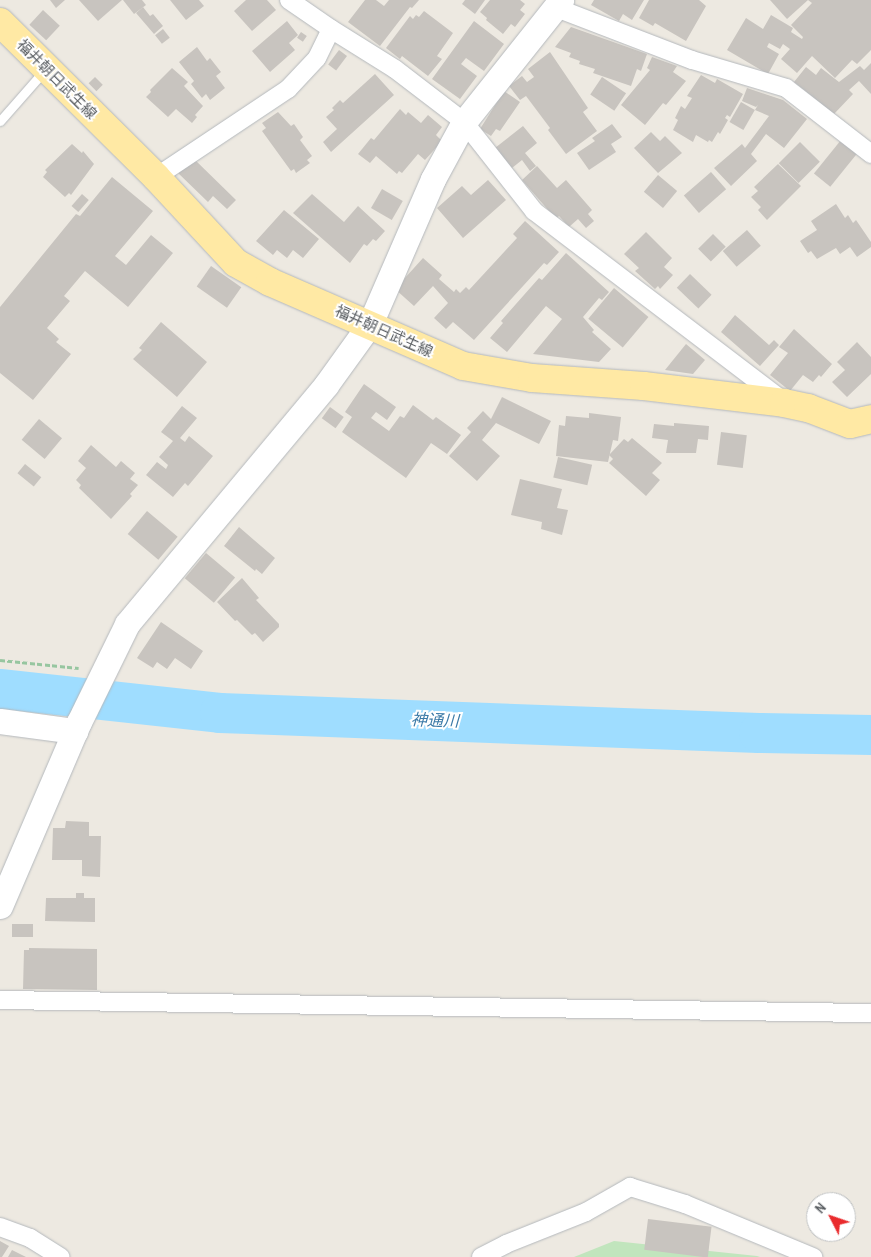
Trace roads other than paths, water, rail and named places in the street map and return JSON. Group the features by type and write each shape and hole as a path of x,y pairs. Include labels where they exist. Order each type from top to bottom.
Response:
{"main road":[{"name":"福井朝日武生線","path":"0,22 156,178 236,264 270,282 463,366 532,378 644,386 784,403 808,408 864,425"}],"street":[{"path":"289,0 395,69 464,122 534,211 784,403"},
{"path":"0,906 102,670 127,624 326,385 370,324 433,179 464,122 557,3 692,60 786,88 871,154"},
{"path":"156,178 288,89 317,58 331,29"},
{"path":"0,721 77,726"},
{"path":"0,1000 871,1013"},
{"path":"482,1257 506,1244 586,1212 630,1187 686,1204 813,1257"},
{"path":"0,1227 30,1238 61,1257"}],"lane":[{"path":"0,121 46,68"}],"waterway":[{"name":"神通川","path":"0,689 220,713 759,733 871,735"}]}
